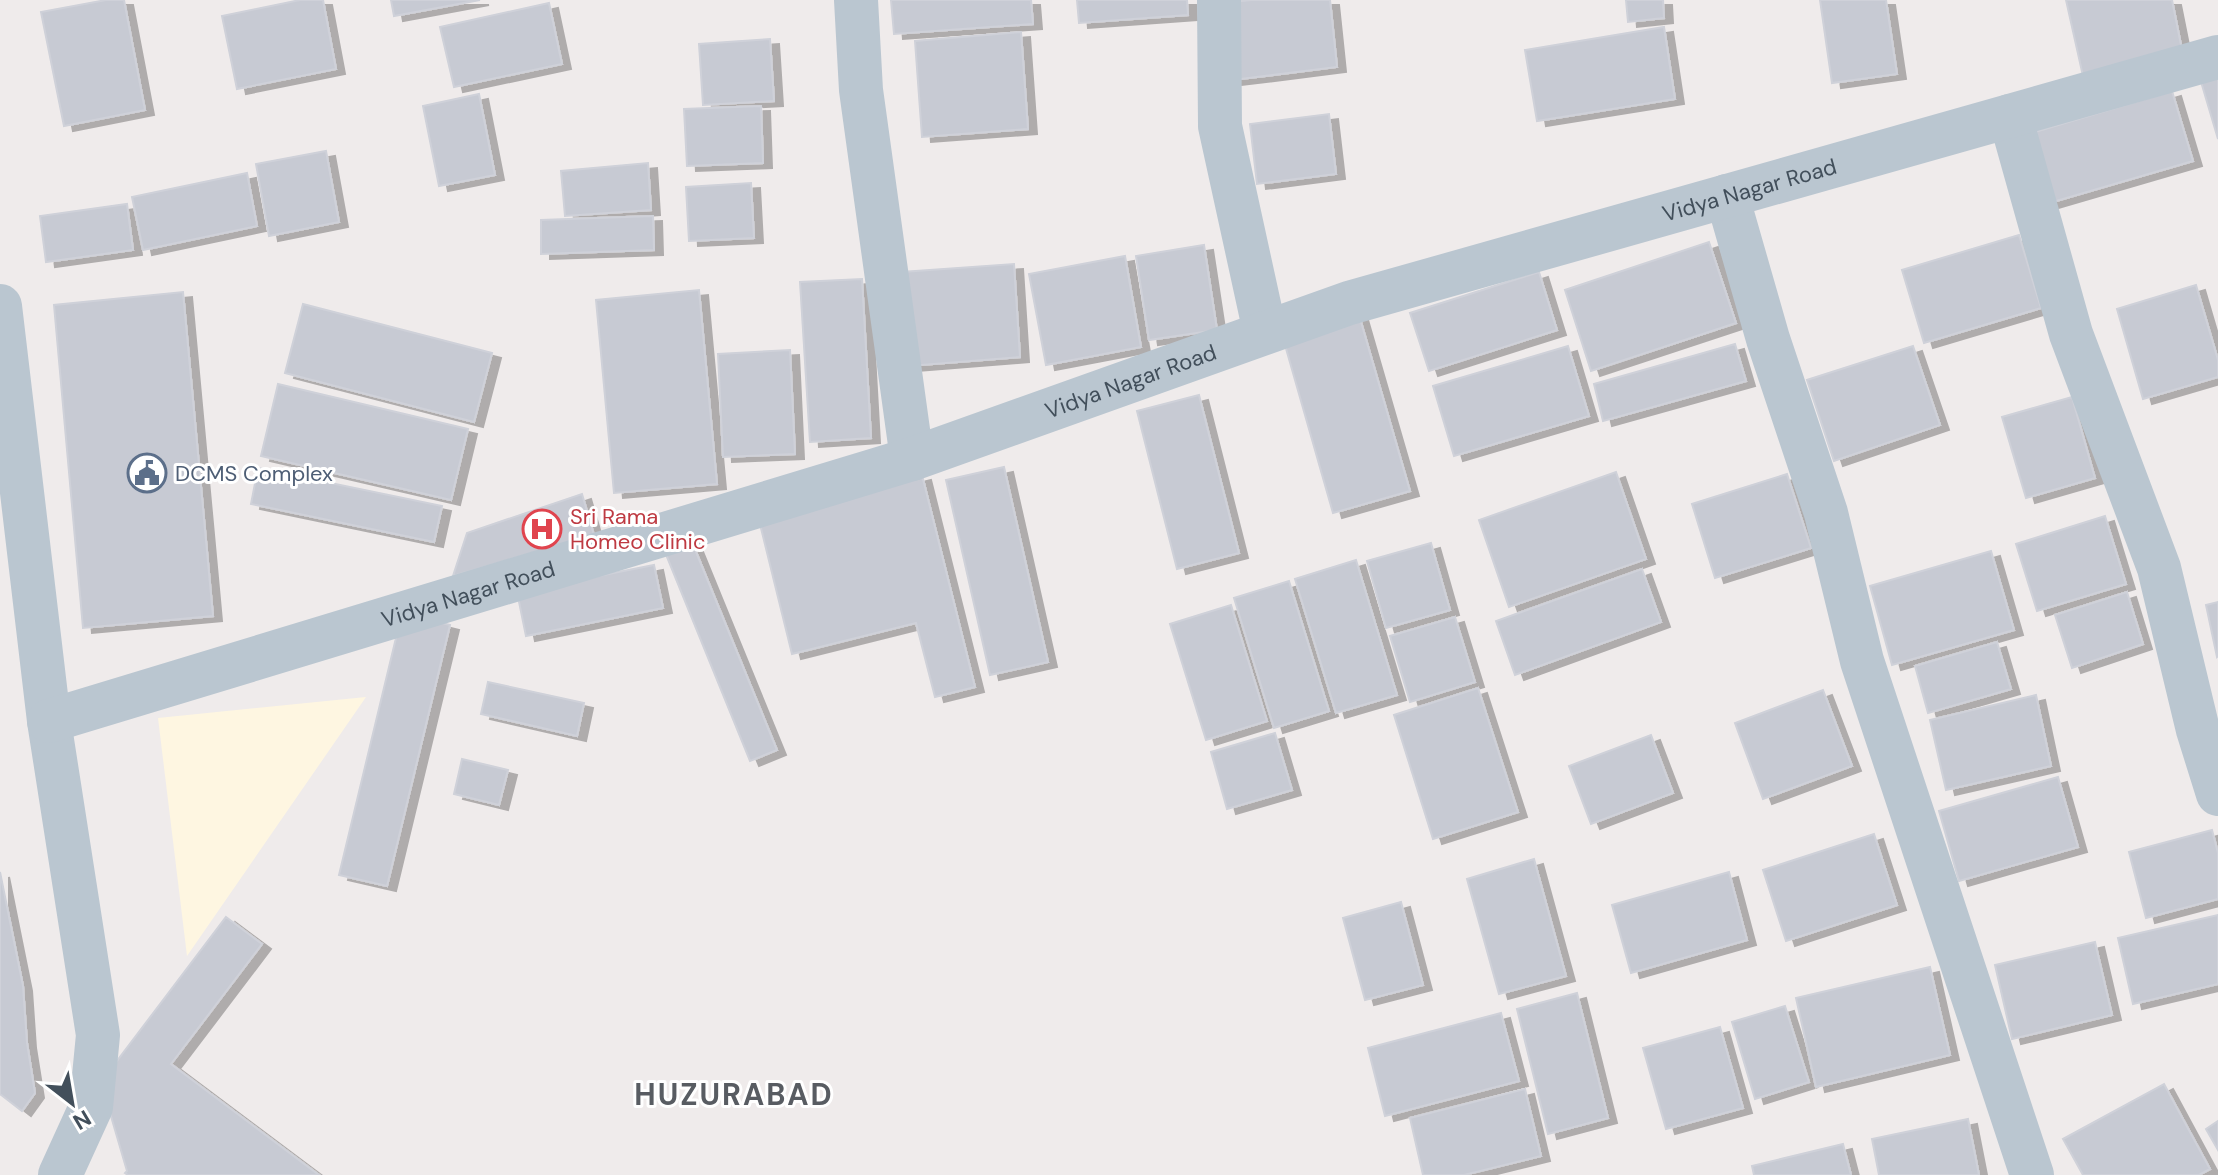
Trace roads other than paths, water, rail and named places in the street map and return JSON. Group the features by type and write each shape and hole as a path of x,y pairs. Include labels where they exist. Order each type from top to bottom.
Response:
{"street":[{"path":"856,0 861,90 912,459"},
{"path":"1219,0 1220,126 1265,332"},
{"name":"Vidya Nagar Road","path":"49,721 912,459 1349,303 2218,57"},
{"path":"2010,116 2071,334 2159,568 2198,730 2218,794"},
{"path":"1727,196 1768,339 1826,513 1862,661 2032,1175"},
{"path":"0,306 49,721 98,1035 91,1107 60,1175"}],"place":[{"name":"DCMS Complex","path":"147,473"},
{"name":"Sri Rama Homeo Clinic","path":"542,529"}],"district":[{"name":"HUZURABAD","path":"734,1095"}]}
